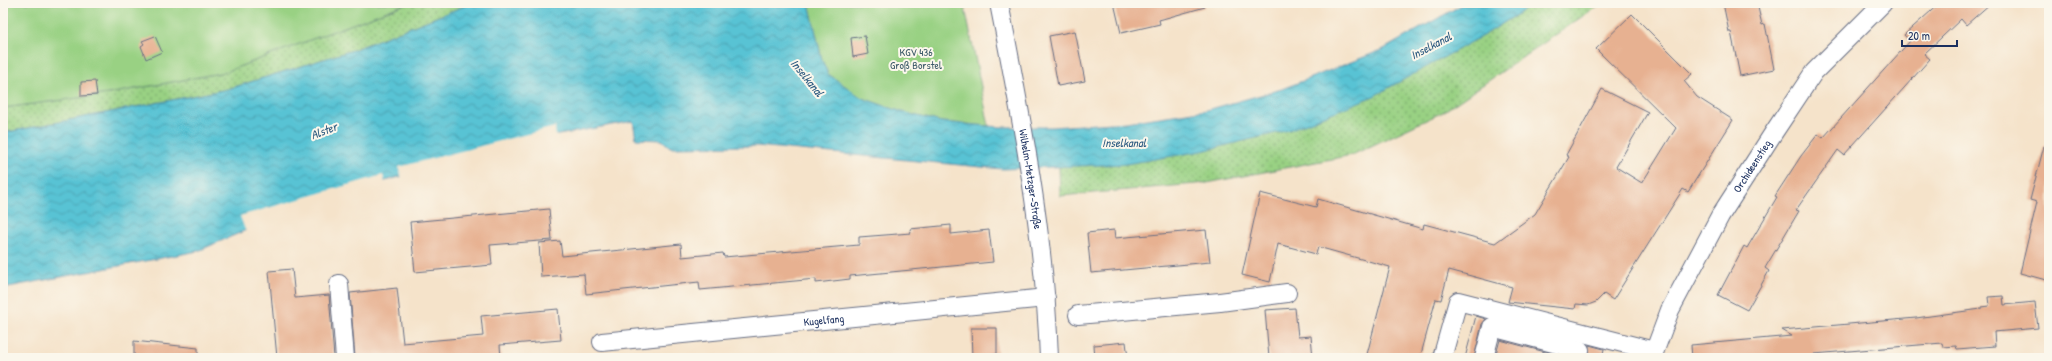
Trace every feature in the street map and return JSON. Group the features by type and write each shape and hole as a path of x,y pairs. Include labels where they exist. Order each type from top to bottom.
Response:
{"street":[{"name":"Wilhelm-Metzger-Straße","path":"999,3 1022,119 1032,182 1046,298 1049,358"},
{"name":"Orchideenstieg","path":"1651,356 1670,310 1720,216 1774,132 1814,72 1883,3"},
{"path":"339,284 345,358"},
{"path":"1078,315 1220,302 1287,293"},
{"name":"Kugelfang","path":"602,342 1046,298"},
{"path":"1442,358 1458,301 1651,356"},
{"path":"1484,358 1492,327 1580,350 1578,358"}],"green space":[{"path":"3,3 408,3 225,72 108,94 3,108"},
{"path":"408,3 472,3 353,50 228,89 3,133 3,108 108,94 225,72"},
{"name":"KGV 436 Groß Borstel","path":"809,3 964,3 989,126 941,122 902,112 862,98 828,74 822,60"},
{"path":"1535,3 1602,3 1443,112 1352,155 1207,183 1060,196 1059,166 1126,164 1486,34"}],"water":[{"path":"472,3 809,3 822,60 828,74 862,98 902,112 941,122 1000,127 1052,127 1127,122 1207,110 1282,89 1382,50 1465,3 1535,3 1486,34 1374,96 1289,130 1202,151 1126,164 1003,169 757,146 670,147 662,140 636,139 633,121 527,141 311,202 198,251 3,288 3,133 228,89 353,50"}],"pier":[{"path":"555,127 556,137 527,143 402,179 399,167"},
{"path":"383,175 385,183 311,204 246,232 240,216"}],"building":[{"path":"1114,3 1204,3 1205,7 1159,20 1160,24 1121,33"},
{"path":"1723,3 1757,3 1762,25 1765,24 1774,69 1740,76 1731,32 1729,32"},
{"path":"1940,3 1991,3 1966,25 1961,19 1924,54 1930,59 1844,155 1838,150 1796,210 1799,211 1765,268 1769,271 1747,310 1718,295 1744,246 1747,248 1777,197 1775,196 1801,156 1818,134 1823,138 1910,41 1904,35"},
{"path":"1632,14 1692,74 1684,81 1697,97 1733,120 1688,192 1683,189 1613,300 1604,294 1596,302 1588,305 1576,304 1575,309 1508,302 1512,287 1449,270 1441,300 1436,299 1420,358 1366,358 1390,267 1318,247 1316,254 1278,244 1270,282 1242,275 1260,193 1316,207 1318,199 1423,229 1424,224 1495,243 1535,214 1569,157 1566,155 1602,89 1648,112 1616,167 1642,183 1676,128 1596,49"},
{"path":"1075,31 1085,81 1058,86 1049,36"},
{"path":"155,36 162,52 146,59 141,46 144,44 142,41"},
{"path":"865,36 868,54 853,57 851,38"},
{"path":"95,81 97,95 81,96 81,82"},
{"path":"2044,146 2049,147 2049,266 2046,280 2020,273 2037,202 2030,200"},
{"path":"549,209 552,240 490,245 492,265 415,272 410,222"},
{"path":"951,225 951,234 989,230 993,262 850,276 850,279 816,283 816,279 700,290 699,282 586,294 584,274 541,277 539,243 560,241 562,256 681,244 682,257 723,253 724,257 859,245 859,237 911,233 910,229"},
{"path":"1114,230 1115,238 1206,230 1210,262 1091,273 1087,233"},
{"path":"292,269 295,298 329,295 334,358 277,358 269,271"},
{"path":"397,288 403,343 483,336 481,316 558,309 561,340 500,345 501,358 355,358 350,293"},
{"path":"2003,296 2004,305 2035,302 2038,328 1994,332 1995,346 1957,349 1956,346 1943,347 1942,343 1814,354 1814,356 1793,358 1692,358 1691,345 1792,336 1782,330 1916,318 1981,309 1981,307 1989,306 1988,297"},
{"path":"1295,308 1298,337 1311,336 1313,358 1269,358 1265,310"},
{"path":"1476,316 1486,319 1482,324 1474,358 1465,358"},
{"path":"971,328 997,328 997,354 989,355 989,358 972,358"},
{"path":"1500,340 1568,358 1495,358"},
{"path":"134,341 198,348 198,358 134,358"},
{"path":"1126,342 1128,358 1095,358 1094,345"},
{"path":"1589,345 1604,349 1602,358 1589,358"}],"water label":[{"name":"Inselkanal","path":"1431,46"},
{"name":"Inselkanal","path":"807,78"},
{"name":"Alster","path":"324,131"},
{"name":"Inselkanal","path":"1124,143"}]}
